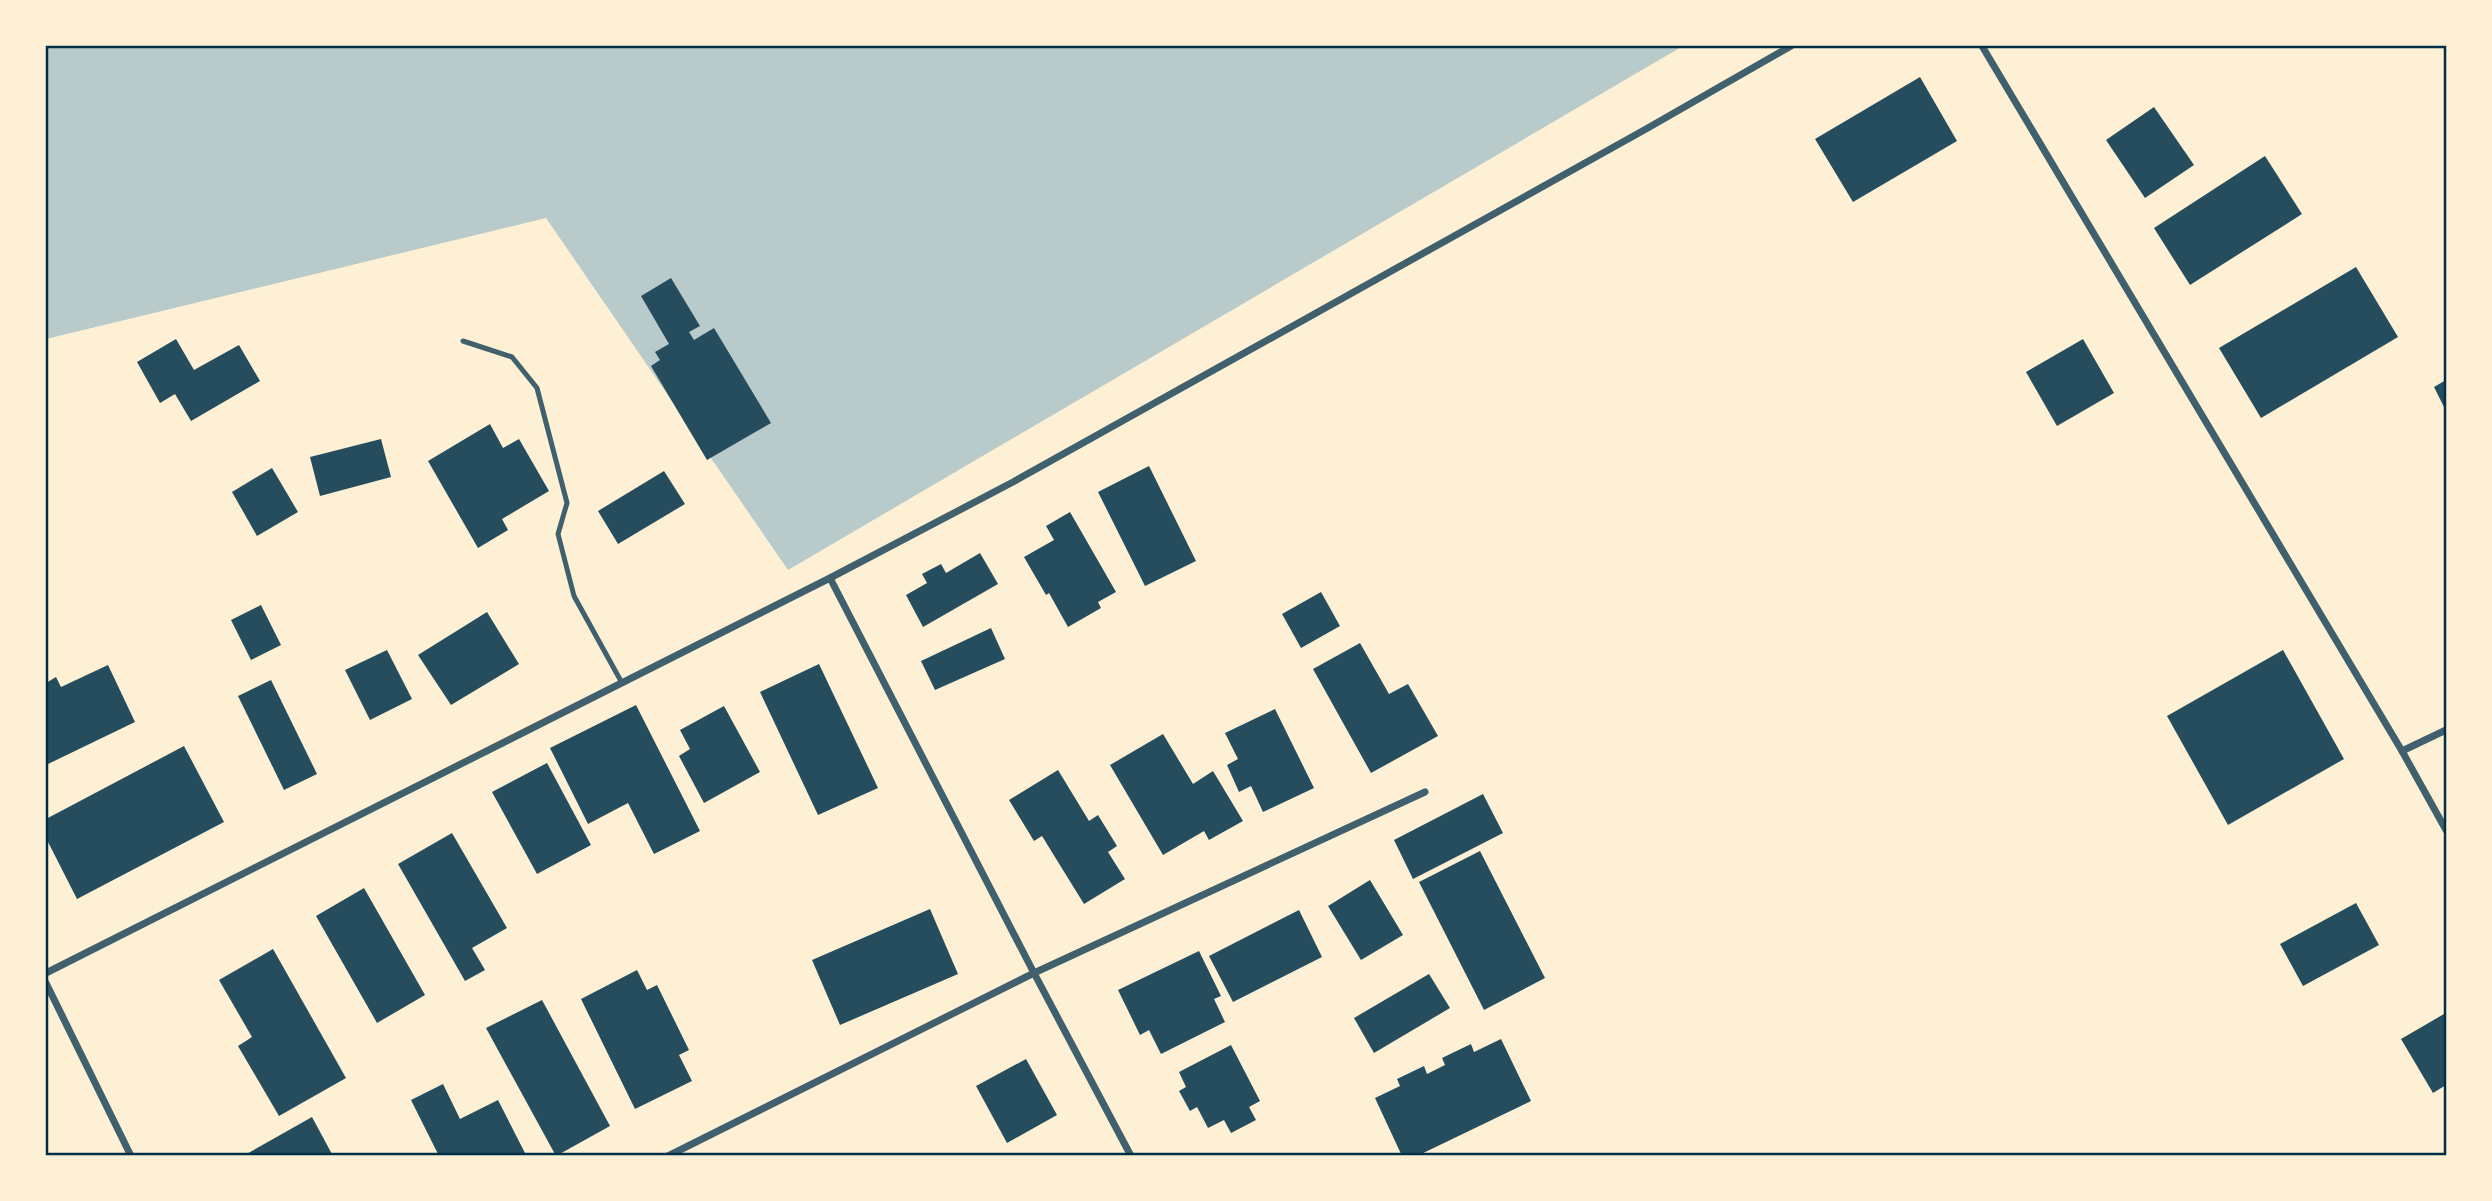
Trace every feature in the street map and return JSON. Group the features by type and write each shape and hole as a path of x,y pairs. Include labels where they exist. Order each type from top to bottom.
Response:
{"street":[{"path":"46,973 830,578 1013,482 1646,130 1791,46"},
{"path":"1982,46 2402,751 2446,830"},
{"path":"830,578 1131,1156"},
{"path":"2402,751 2446,730"},
{"path":"668,1156 1034,973 1425,792"},
{"path":"46,983 131,1156"}],"lane":[{"path":"463,341 512,358 537,388 567,503 558,534 574,596 622,683"}],"shaded area":[{"path":"46,46 1683,46 788,570 546,218 46,339"}],"building":[{"path":"1920,77 1957,141 1853,202 1815,139"},
{"path":"2154,107 2194,165 2145,198 2106,140"},
{"path":"2265,156 2302,214 2190,285 2154,228"},
{"path":"2356,267 2398,337 2261,418 2219,348"},
{"path":"671,278 700,326 689,332 694,340 714,328 771,423 707,460 651,366 660,360 655,352 669,344 641,296"},
{"path":"176,339 194,370 239,345 260,381 191,421 175,394 160,403 137,362"},
{"path":"2083,339 2114,393 2057,426 2026,372"},
{"path":"2446,380 2446,411 2434,387"},
{"path":"490,424 503,448 519,439 549,491 502,519 508,530 478,548 428,461"},
{"path":"381,439 391,477 320,496 310,457"},
{"path":"1149,466 1196,561 1145,586 1098,492"},
{"path":"272,468 298,512 257,536 232,492"},
{"path":"664,471 685,504 618,544 598,511"},
{"path":"1070,512 1116,592 1098,602 1101,608 1068,627 1024,557 1054,540 1046,526"},
{"path":"980,553 998,584 923,627 906,595 927,583 922,574 941,564 946,573"},
{"path":"1321,592 1340,626 1301,648 1282,614"},
{"path":"261,605 281,645 251,660 231,620"},
{"path":"487,612 519,664 451,705 418,655"},
{"path":"991,628 1005,659 935,690 921,661"},
{"path":"1360,643 1389,694 1408,684 1438,736 1371,773 1313,669"},
{"path":"387,650 412,699 370,720 345,670"},
{"path":"2283,650 2344,759 2228,825 2167,716"},
{"path":"819,664 878,788 818,815 760,692"},
{"path":"108,665 135,722 46,765 46,683 56,677 61,687"},
{"path":"271,680 317,774 284,790 238,696"},
{"path":"636,705 700,831 654,854 628,803 588,824 550,748"},
{"path":"724,706 760,772 704,803 679,756 690,749 680,730"},
{"path":"1275,709 1314,788 1263,812 1251,786 1239,792 1227,765 1238,759 1225,733"},
{"path":"1163,734 1193,784 1213,771 1243,821 1209,840 1204,831 1163,855 1110,765"},
{"path":"184,746 224,822 77,899 46,838 46,819"},
{"path":"547,763 591,845 537,874 492,792"},
{"path":"1058,770 1089,821 1098,815 1117,846 1108,852 1125,879 1084,904 1042,836 1034,841 1009,800"},
{"path":"1483,794 1503,833 1413,879 1394,840"},
{"path":"452,833 507,928 472,948 485,970 465,981 398,864"},
{"path":"1480,851 1545,978 1484,1010 1419,882"},
{"path":"1370,880 1403,935 1361,960 1328,906"},
{"path":"364,888 425,995 377,1023 316,916"},
{"path":"2356,903 2379,945 2303,986 2280,944"},
{"path":"930,909 958,974 840,1025 812,960"},
{"path":"1299,910 1322,957 1233,1002 1209,956"},
{"path":"273,949 346,1078 279,1116 238,1046 252,1037 219,980"},
{"path":"1199,951 1221,996 1214,999 1225,1022 1161,1054 1149,1030 1140,1035 1118,990"},
{"path":"637,970 647,990 657,985 689,1050 679,1055 692,1081 635,1109 581,999"},
{"path":"1429,974 1450,1008 1374,1053 1354,1018"},
{"path":"542,1000 610,1126 556,1156 486,1028"},
{"path":"2444,1014 2446,1085 2433,1093 2401,1039"},
{"path":"1501,1039 1531,1101 1417,1156 1402,1156 1375,1098 1400,1086 1397,1079 1424,1066 1427,1074 1445,1065 1442,1058 1471,1044 1474,1052"},
{"path":"1231,1045 1260,1101 1249,1107 1256,1120 1231,1133 1224,1120 1208,1128 1197,1107 1190,1111 1179,1091 1186,1087 1179,1072"},
{"path":"1026,1059 1057,1115 1007,1143 976,1086"},
{"path":"443,1084 460,1119 498,1100 525,1153 519,1156 439,1156 411,1100"},
{"path":"312,1117 333,1156 243,1156"}]}
